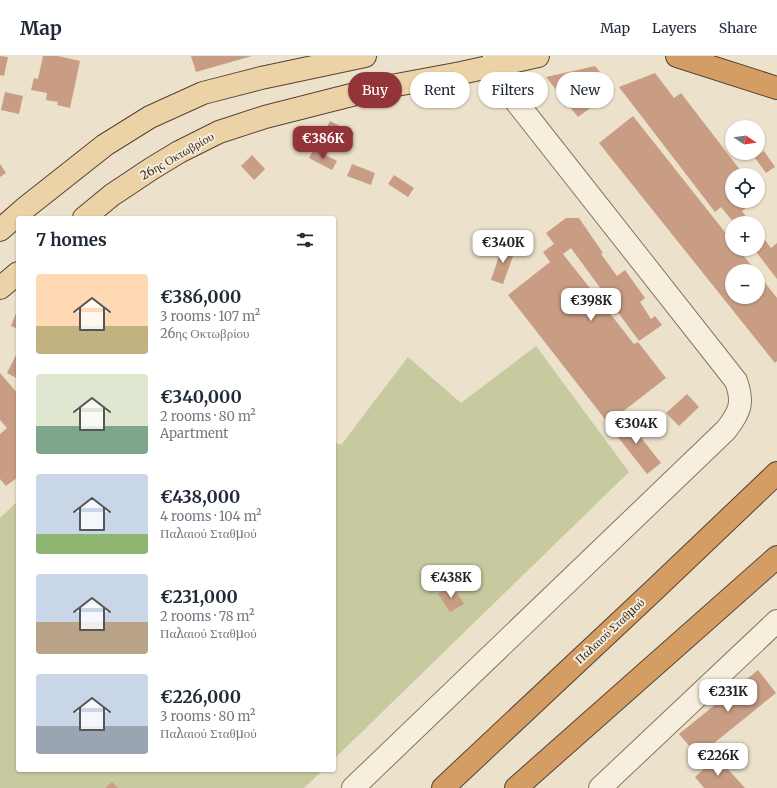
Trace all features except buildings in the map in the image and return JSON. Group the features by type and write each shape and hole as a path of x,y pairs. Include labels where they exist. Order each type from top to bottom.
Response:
{"highway":[{"path":"677,56 777,88"},
{"name":"Παλαιού Σταθμού","path":"443,788 777,473"},
{"path":"516,788 777,557"}],"main road":[{"path":"0,230 24,209 106,145 150,117 203,93 262,78 365,56"},
{"name":"26ης Οκτωβρίου","path":"86,216 112,195 179,152 219,132 265,117 375,89 496,61 538,56"},
{"path":"0,288 16,275"}],"street":[{"path":"353,788 726,430 736,418 740,403 740,392 736,381 514,99 496,61"},
{"path":"600,788 777,621"}],"green space":[{"path":"536,346 629,472 336,757 336,443 341,445 408,357 461,403"},
{"path":"16,503 16,772 321,772 304,788 0,788 0,518"}]}
